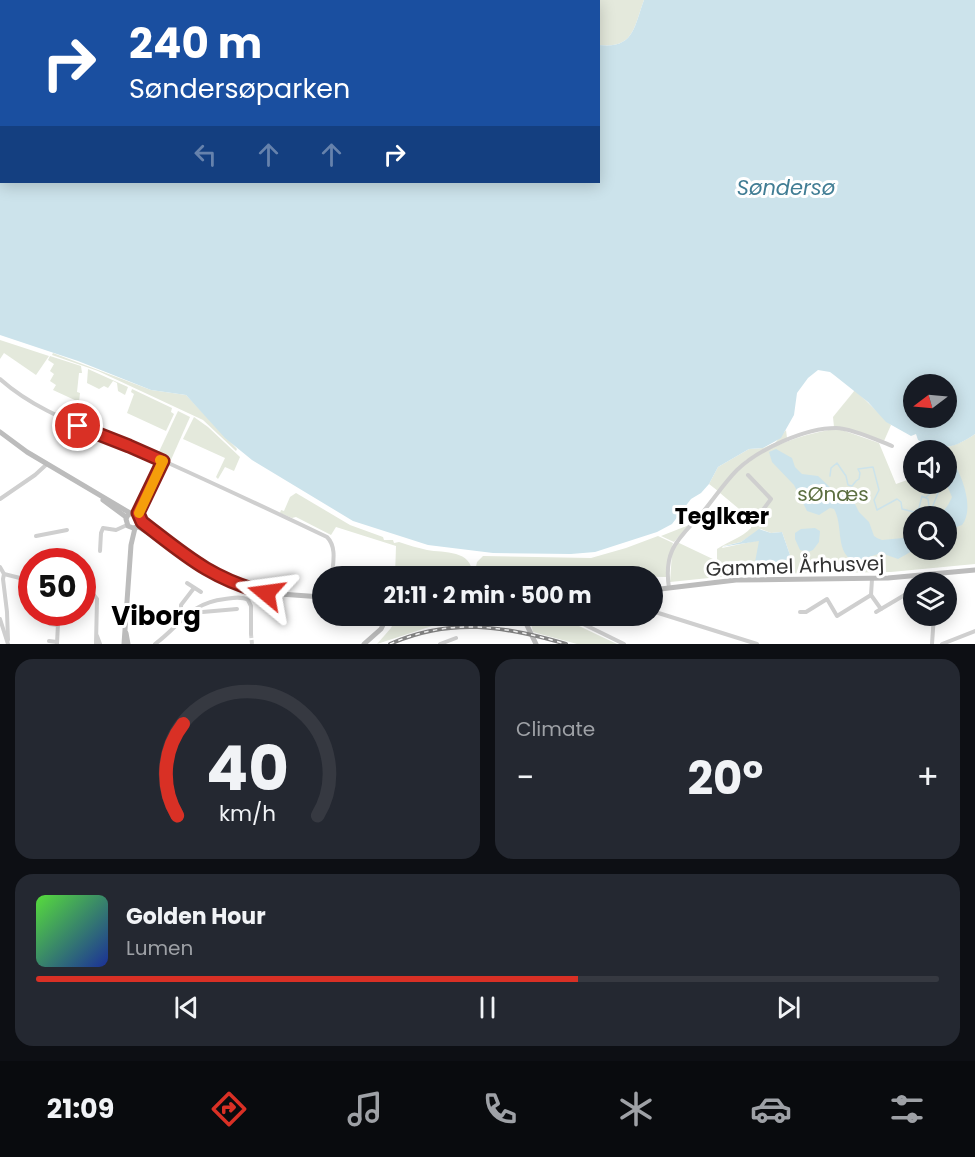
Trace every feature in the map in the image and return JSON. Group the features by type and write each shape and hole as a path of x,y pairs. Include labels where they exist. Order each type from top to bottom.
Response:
{"street":[{"path":"0,379 21,396 46,411 163,461 327,537 333,543 332,566"},
{"path":"669,588 669,568 675,543 735,472 751,459 797,436 835,428 892,446"},
{"path":"0,432 3,438 96,492 128,515 135,526 223,579 249,589 312,596"},
{"path":"126,644 131,545 138,513 163,461"},
{"path":"0,499 35,475 46,464"},
{"path":"748,475 771,499 759,515"},
{"path":"128,515 138,513"},
{"path":"100,552 103,528 116,530 135,526"},
{"path":"36,536 67,530"},
{"path":"0,567 4,574 8,642"},
{"name":"Gammel Århusvej","path":"663,589 758,578 872,578 975,570"},
{"path":"4,574 18,578"},
{"path":"872,578 871,595 881,609"},
{"path":"187,584 201,592"},
{"path":"188,614 181,607 194,588"},
{"path":"800,612 806,612 827,599 837,616 871,595"},
{"path":"876,612 903,596"},
{"path":"96,598 98,644"},
{"path":"158,643 199,606 218,600 244,598 248,600 251,606 251,634"},
{"path":"199,606 208,611"},
{"path":"188,614 237,609"},
{"path":"8,612 0,619 8,642"},
{"path":"663,614 757,644"},
{"path":"49,641 57,643 55,634 57,626"},
{"path":"364,644 382,626"},
{"path":"527,626 536,644"},
{"path":"588,626 624,644"},
{"path":"932,644 933,626"},
{"path":"942,644 975,631"},
{"path":"440,644 456,638"}],"green space":[{"path":"600,0 644,0 631,34 626,40 611,45 600,45"},
{"path":"0,340 49,356 36,375 4,353 0,359"},
{"path":"53,353 151,390 186,395 237,449 236,451 203,420 98,371 52,355"},
{"path":"50,356 81,366 82,373 79,373 77,392 80,393 79,402 53,390 56,385 50,381 54,374 50,371 54,364 48,360"},
{"path":"88,369 128,387 125,395 118,391 117,383 113,381 108,388 104,386 99,389 87,383"},
{"path":"132,389 172,408 171,412 174,414 166,431 127,413 134,394 131,392"},
{"name":"sØnæs","path":"855,390 891,425 884,441 834,427 833,417"},
{"path":"178,411 190,417 170,462 157,456"},
{"path":"194,417 240,457 234,471 225,467 218,479 216,477 225,458 183,439"},
{"name":"sØnæs","path":"834,429 879,443 896,484 903,482 903,494 957,494 957,443 975,434 975,564 891,572 748,574 670,582 672,553 677,542 717,561 717,549 751,528 751,519 720,493 730,479 755,457 802,436","holes":["761,529 771,533 782,532 790,555 768,562 756,562 760,540 722,548 741,542"]},
{"name":"sØnæs","path":"786,430 787,438 746,460 718,491 709,484 718,467 749,449 763,448 775,443"},
{"path":"296,493 350,525 383,537 384,540 457,554 468,561 470,566 395,566 396,546 336,527 331,535 296,517 292,518 280,513 281,510 284,511 290,497"},
{"path":"689,525 674,542 661,536"},
{"path":"658,536 673,543 666,577 663,577 663,566 476,566 483,556 591,558"},
{"path":"392,626 432,626 377,644"},
{"path":"532,626 579,626 617,644 577,644 533,632"}],"water":[{"name":"Søndersø","path":"644,0 975,0 975,434 957,444 957,440 918,440 916,434 911,436 886,422 868,402 830,372 818,370 808,378 797,393 794,415 781,438 763,448 749,449 718,467 709,484 691,499 672,524 657,532 595,552 493,553 428,545 353,521 252,460 225,438 186,395 151,390 78,361 0,335 0,183 600,183 600,45 619,43 631,34"},
{"path":"776,449 792,458 795,467 802,474 818,476 833,490 851,496 859,512 869,522 874,536 882,540 903,538 903,556 898,559 881,553 863,559 850,559 841,543 834,509 830,508 819,515 807,511 794,485 772,462 769,452"},
{"path":"957,470 966,492 967,510 962,525 957,527 957,506 947,506 952,497 951,494 957,494"},
{"path":"815,528 820,531 819,542 813,550 808,552 800,550 795,533 801,529"},
{"path":"759,529 771,533 782,532 790,555 788,559 778,562 755,562 759,541 721,547 741,542"}],"waterway":[{"path":"830,476 831,468 837,463 846,476 848,485 852,486 859,479 858,469 873,467 879,490 874,500 877,510 897,499 901,502 903,509"},
{"path":"926,497 930,494"},
{"path":"933,506 938,494"},
{"path":"920,506 922,496 928,499 929,506"}],"tunnel":[{"path":"251,634 252,644"}],"railway":[{"path":"390,644 435,630 456,627 500,629 566,644"}],"slow traffic":[{"path":"139,513 163,461 160,460"}],"district":[{"name":"Teglkær","path":"722,516"},
{"name":"Viborg","path":"156,616"}],"route":[{"path":"78,426 163,461 138,513 142,517 142,522 201,567 223,579 266,593"}]}
